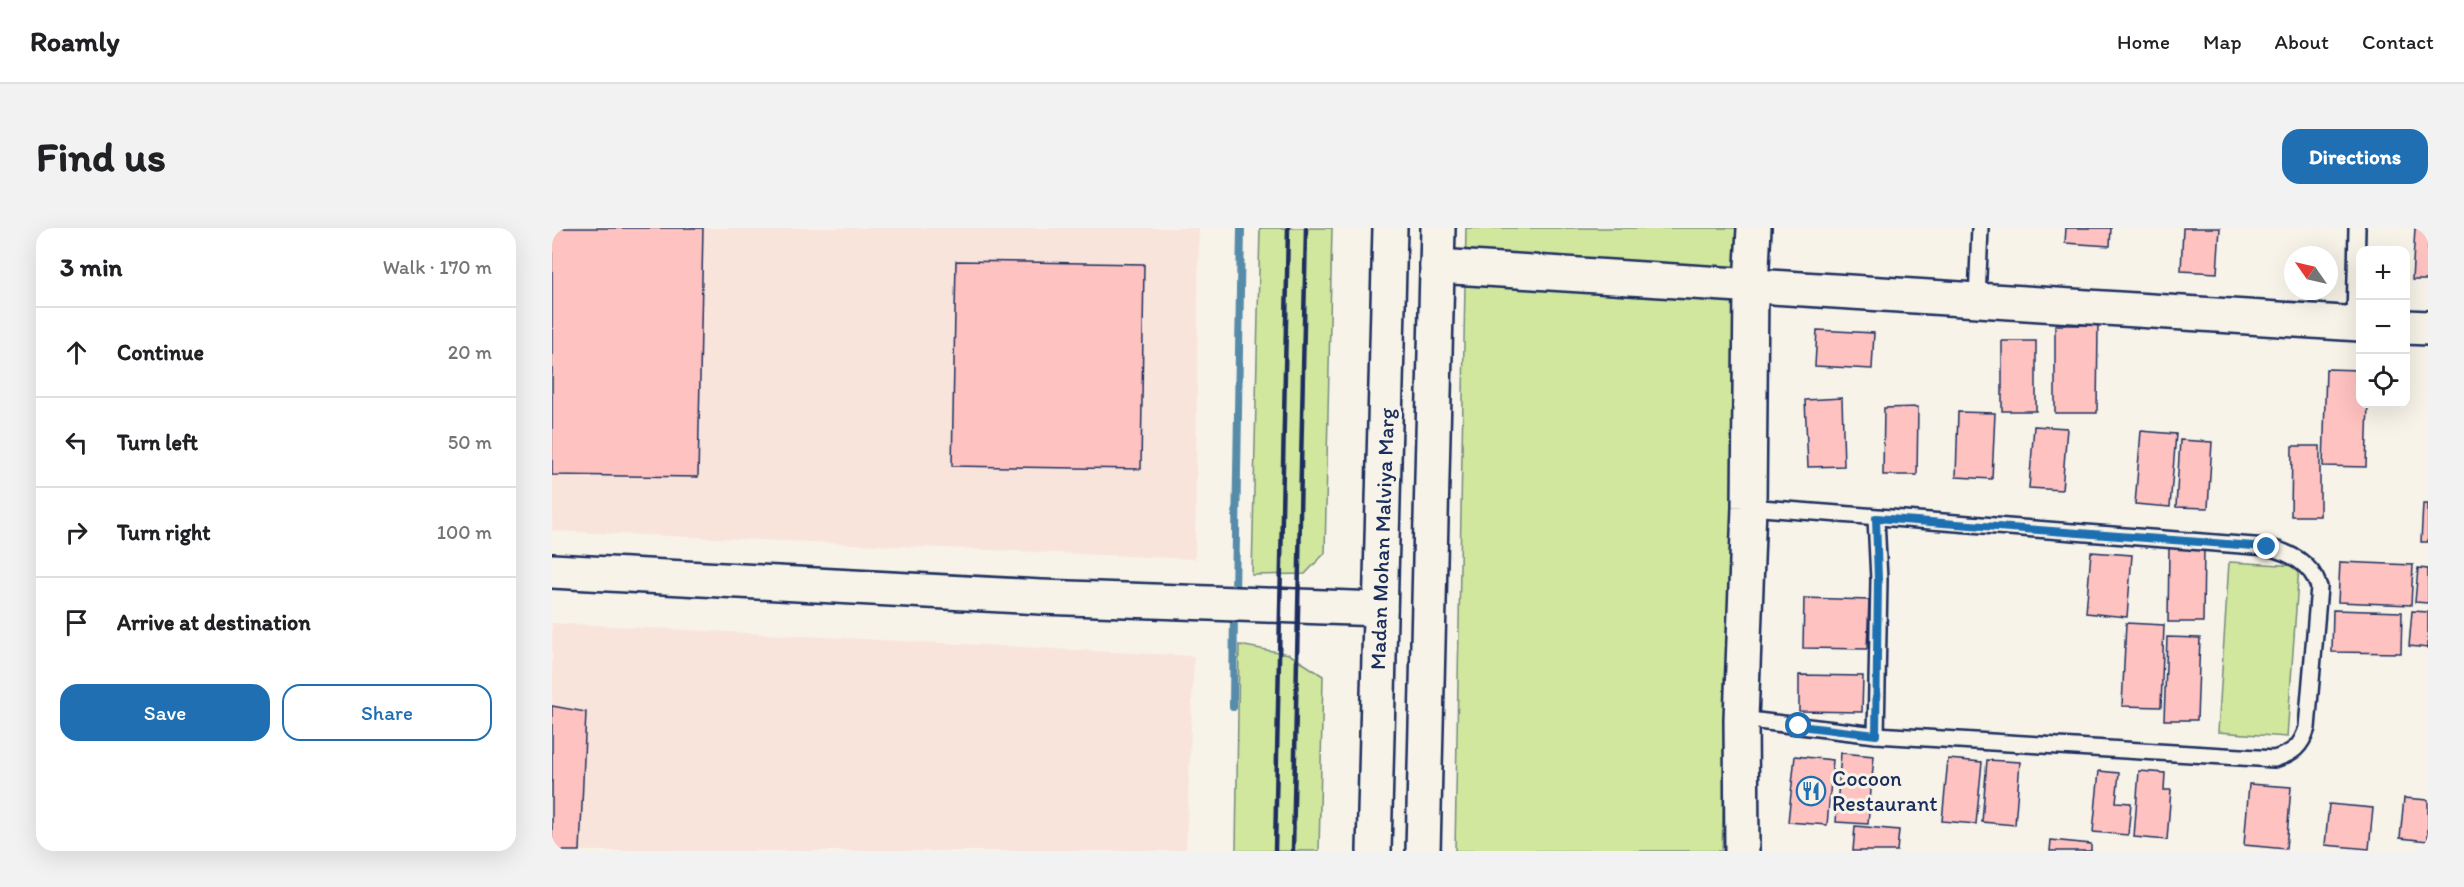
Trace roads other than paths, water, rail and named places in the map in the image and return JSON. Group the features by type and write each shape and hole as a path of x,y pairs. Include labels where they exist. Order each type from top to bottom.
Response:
{"street":[{"name":"Madan Mohan Malviya Marg","path":"1374,851 1390,228"},
{"path":"1423,851 1438,228"},
{"path":"1742,851 1741,719 1749,507 1751,286 1754,228"},
{"path":"1437,266 2356,324"},
{"path":"2410,327 2428,328"},
{"path":"552,571 1041,597 1380,609"}],"lane":[{"path":"1977,300 1980,228"},
{"path":"2357,228 2358,300"},
{"path":"1741,719 1876,735 2274,759 2290,754 2302,743 2307,728 2319,587 2315,574 2300,560 2283,551 2267,547 1749,507"},
{"path":"1876,518 1878,580 1876,735"}],"waterway":[{"path":"1235,596 1241,228"},
{"path":"1233,707 1234,609"}],"railway":[{"path":"1275,851 1288,228"},
{"path":"1293,851 1306,228"}],"place":[{"name":"Cocoon Restaurant","path":"1811,791"}]}
